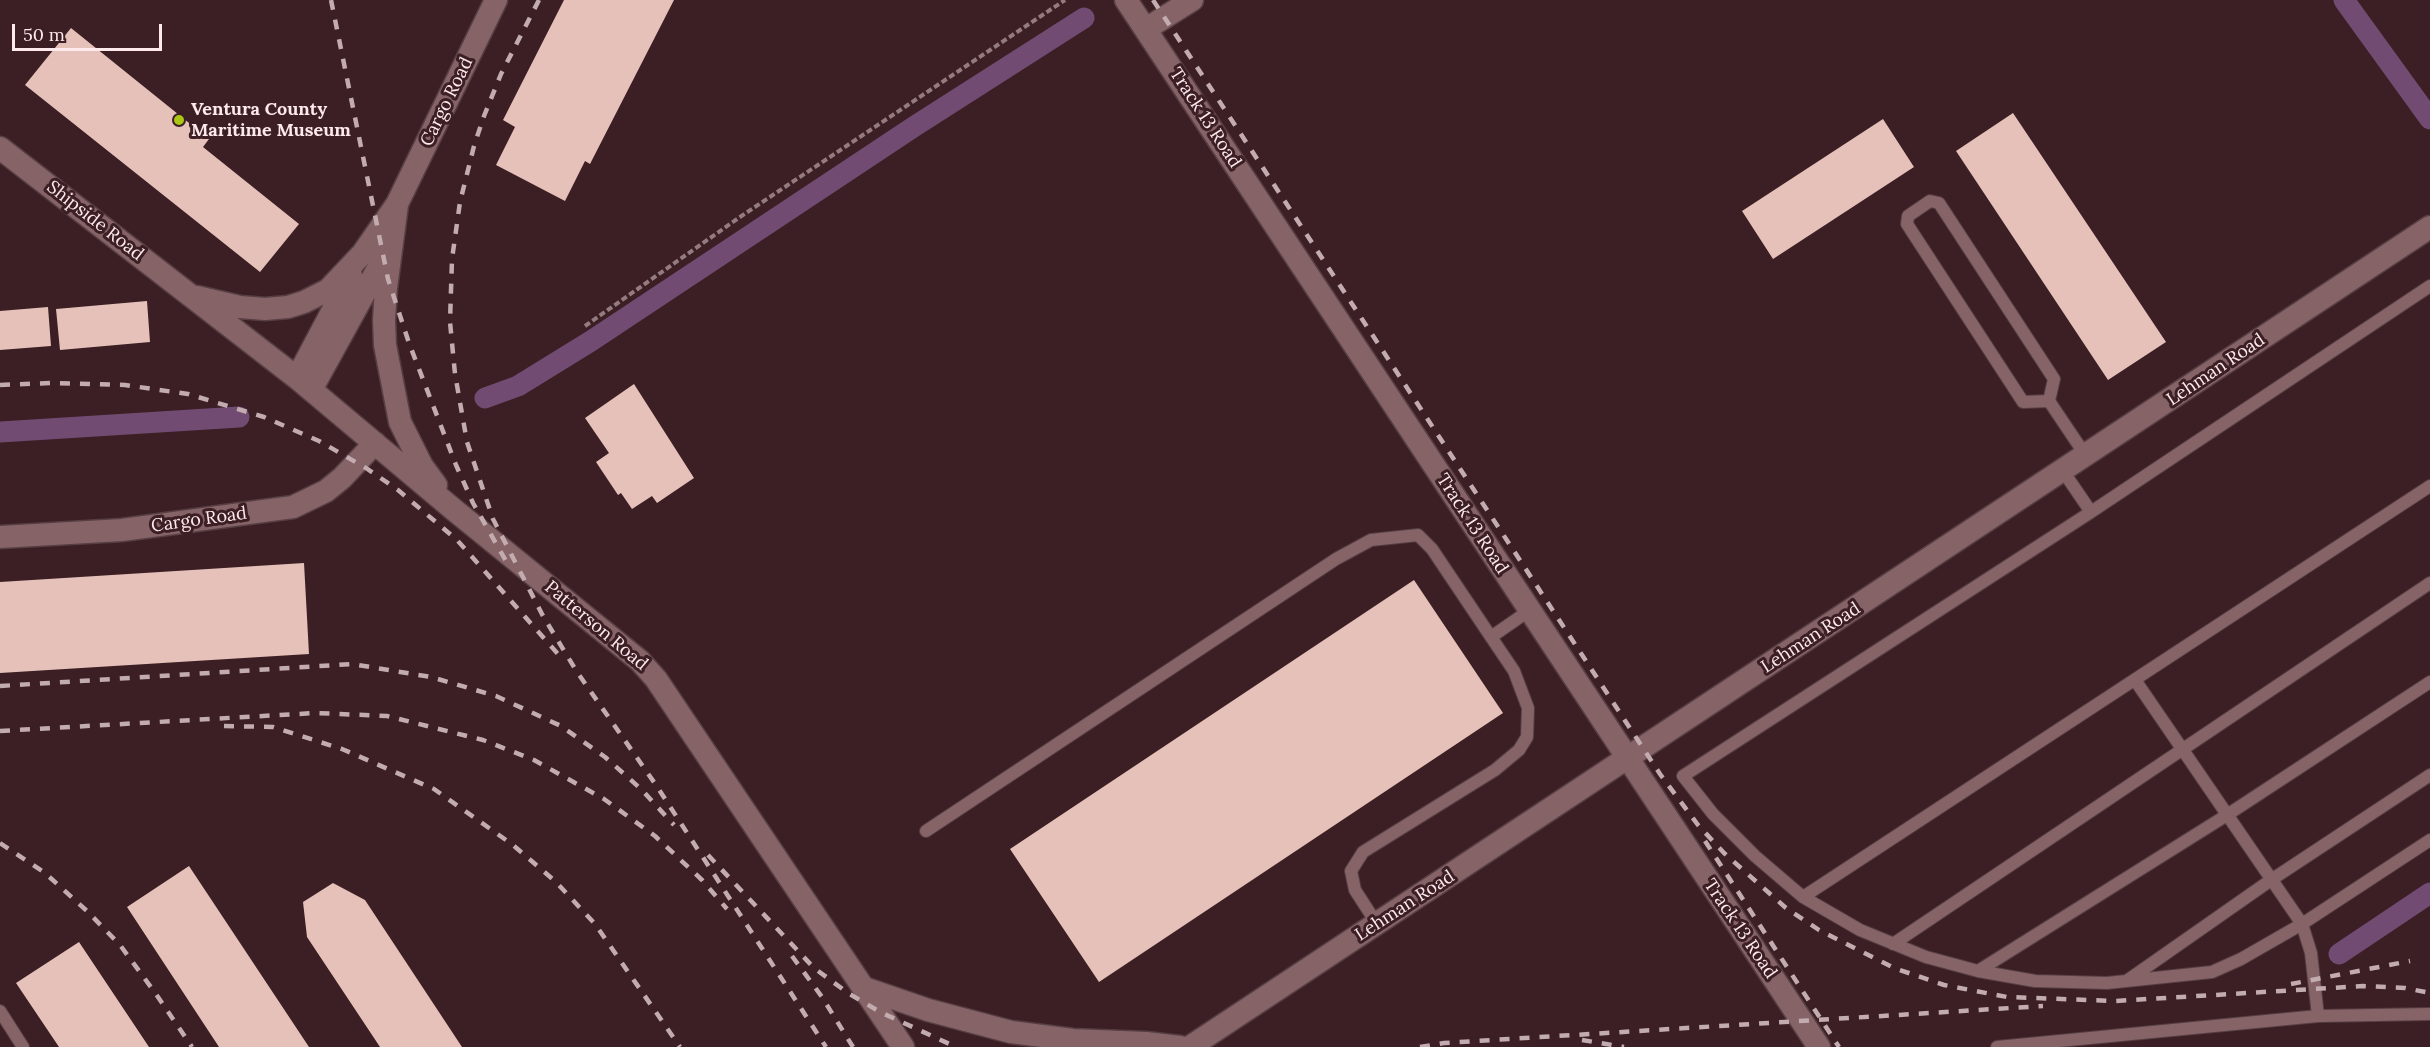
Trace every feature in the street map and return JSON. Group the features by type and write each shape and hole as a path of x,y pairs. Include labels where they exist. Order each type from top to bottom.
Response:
{"street":[{"name":"Cargo Road","path":"189,295 240,307 264,309 288,307 328,290 363,253 397,204 496,0"},
{"name":"Track 13 Road","path":"1126,0 1819,1047"},
{"path":"1146,29 1192,0"},
{"path":"446,60 452,91"},
{"name":"Shipside Road","path":"0,147 189,295"},
{"name":"Cargo Road","path":"397,204 384,320 385,345 395,403 400,422 423,466 453,509"},
{"name":"Lehman Road","path":"1191,1047 2430,227"},
{"path":"304,384 393,241"},
{"path":"304,384 363,253"},
{"name":"Patterson Road","path":"189,295 304,384 453,509 618,641 656,679 903,1047"},
{"name":"Cargo Road","path":"0,537 122,530 293,507 313,498 342,478 375,443"},
{"path":"864,988 928,1010 1011,1032 1072,1040 1180,1047"}],"lane":[{"path":"2049,401 2023,402 1906,224 1908,216 1930,201 1939,203 2054,379 2049,401 2086,456"},
{"path":"2430,286 2091,512 1683,776 1713,814 1755,856 1803,897 1860,930 1926,957 1978,971 2035,981 2107,983 2212,972 2241,959 2302,924 2430,840"},
{"path":"2063,471 2091,512"},
{"path":"1803,897 2430,486"},
{"path":"926,831 1336,559 1371,540 1418,535 1432,549 1514,671 1528,708 1527,737 1519,750 1496,770 1363,852 1351,871 1355,890 1363,906 1377,924"},
{"path":"1893,944 2430,583"},
{"path":"1491,637 1530,610"},
{"path":"2134,680 2302,924 2311,953 2318,1016"},
{"path":"1978,971 2227,815 2430,682"},
{"path":"2127,981 2271,880 2430,775"},
{"path":"0,1011 23,1047"},
{"path":"1997,1047 2318,1016 2430,1014"}],"path":[{"path":"585,326 740,217 1065,0"}],"building":[{"path":"564,0 674,0 590,164 585,161 565,201 496,165 515,127 503,120"},
{"path":"71,28 209,139 203,147 299,224 260,272 25,85"},
{"path":"2013,113 2166,342 2108,380 1956,151"},
{"path":"1883,119 1914,167 1773,259 1742,211"},
{"path":"147,301 150,342 60,350 56,309"},
{"path":"48,307 51,346 0,350 0,311"},
{"path":"634,384 694,478 657,503 652,496 632,509 621,493 618,495 596,462 609,453 585,418"},
{"path":"304,563 309,654 0,673 0,582"},
{"path":"1414,580 1503,713 1099,982 1010,849"},
{"path":"189,866 309,1047 219,1047 127,907"},
{"path":"333,883 365,900 462,1047 380,1047 307,937 303,902"},
{"path":"79,942 149,1047 59,1047 16,983"}],"waterway":[{"path":"2344,0 2430,119"},
{"path":"485,398 518,386 591,341 915,126 1084,18"},
{"path":"0,432 239,417"},
{"path":"2339,954 2430,893"}],"railway":[{"path":"331,0 388,279 409,343 456,465 473,503 506,561"},
{"path":"539,0 501,74 484,116 460,202 452,259 450,322 455,374 467,442 493,519 543,616 577,672 656,785 826,1047"},
{"path":"1153,0 1660,774 1698,825 1724,853 1786,908 1819,930 1894,968 1944,985 2007,997 2115,1001 2363,986 2405,988 2430,993"},
{"path":"0,385 51,383 125,385 188,394 264,417 319,441 366,468 398,490 457,540 558,654"},
{"path":"0,686 352,664 431,677 496,696 561,726 605,757 641,789 674,825"},
{"path":"0,731 315,713 387,716 483,740 534,760 604,799 655,836 702,880 727,909"},
{"path":"224,726 273,727 342,749 434,789 513,845 556,882 595,924 680,1047"},
{"path":"1705,841 1839,1047"},
{"path":"0,843 45,873 120,945 192,1047"},
{"path":"708,855 814,968 848,993 880,1012 956,1047"},
{"path":"792,956 822,997 853,1047"},
{"path":"2291,984 2410,961"},
{"path":"1420,1047 1444,1043 2043,1006"},
{"path":"1582,1040 1624,1047"}],"place":[{"name":"Ventura County Maritime Museum","path":"179,120"}]}
